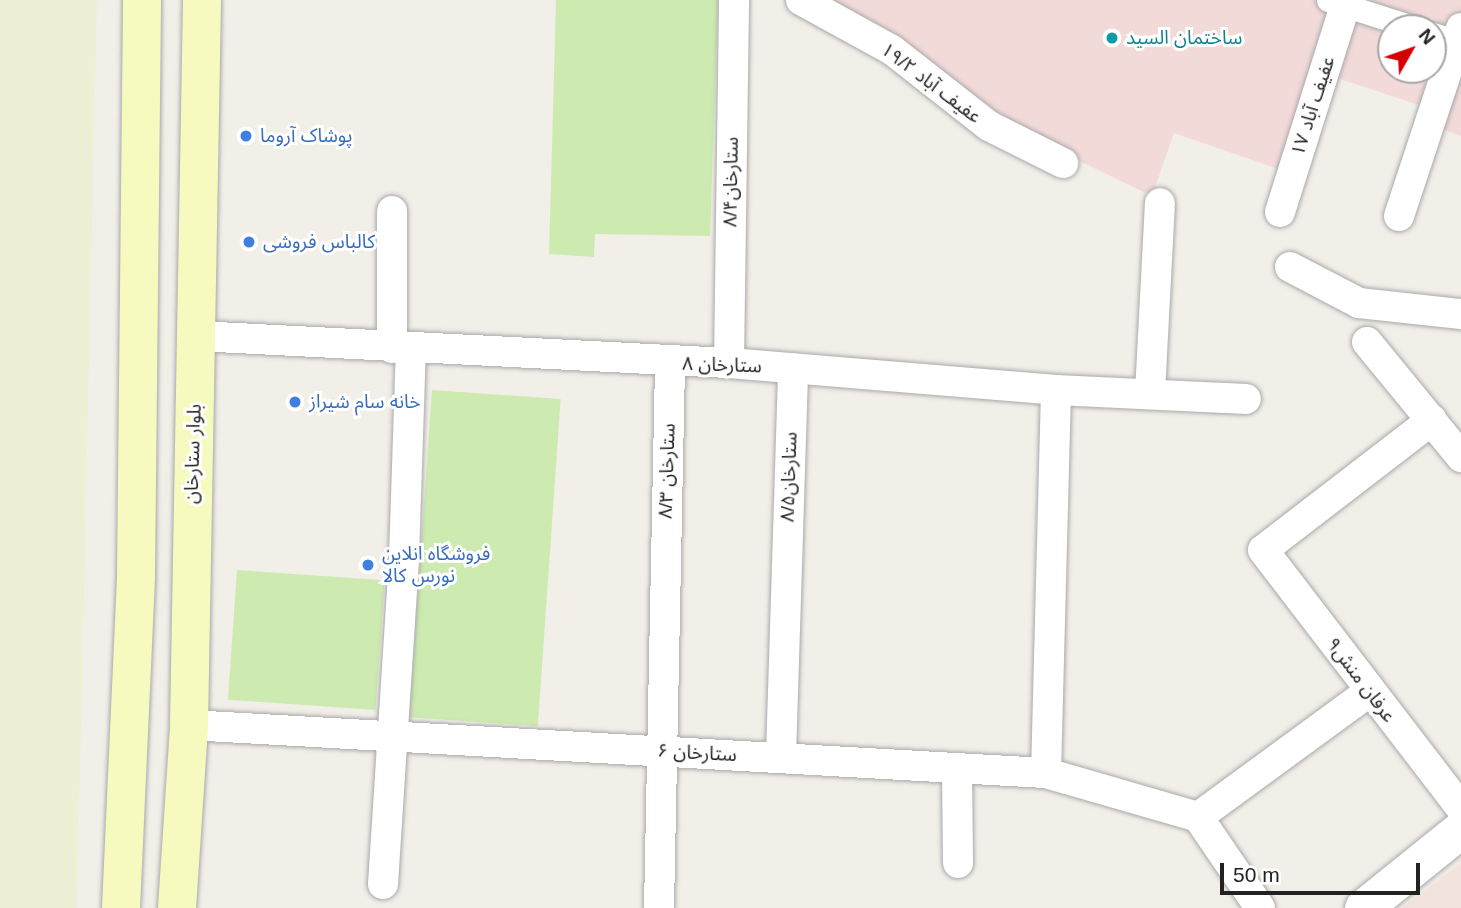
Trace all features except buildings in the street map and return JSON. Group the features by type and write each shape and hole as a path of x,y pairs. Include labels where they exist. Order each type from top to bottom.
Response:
{"main road":[{"path":"121,908 136,576 142,0"},
{"name":"بلوار ستارخان","path":"177,908 189,725 202,0"}],"street":[{"name":"ستارخان۸/۴","path":"729,363 734,0"},
{"name":"عفیف آباد ۱۹/۲","path":"801,0 892,50 989,126 1063,163"},
{"path":"1340,2 1377,15"},
{"name":"عفیف آباد ۱۷","path":"1280,212 1340,2"},
{"path":"1399,216 1453,37"},
{"path":"1150,393 1160,203"},
{"path":"383,884 389,735 404,557 402,349 392,211"},
{"path":"1290,267 1359,303 1461,314"},
{"name":"ستارخان ۸","path":"197,336 670,363 729,363 1056,390 1246,399"},
{"path":"1367,342 1461,457"},
{"name":"ستارخان ۸/۳","path":"659,908 663,579 670,363"},
{"name":"ستارخان۸/۵","path":"782,756 793,368"},
{"path":"1046,773 1056,390"},
{"name":"عرفان منش۹","path":"1432,420 1273,542 1369,692 1461,808"},
{"path":"1260,908 1198,817 1369,692"},
{"name":"ستارخان ۶","path":"189,725 782,756 1046,773 1198,817"},
{"path":"957,769 958,863"},
{"path":"1363,908 1461,829"}],"shaded area":[{"path":"808,0 1461,0 1461,136 1439,128 1425,107 1334,77 1296,175 1174,133 1152,196 988,117"},
{"path":"1461,863 1461,908 1402,908"}],"green space":[{"path":"0,0 97,0 77,908 0,908"},
{"path":"556,0 718,0 710,236 595,234 594,257 549,254"},
{"path":"432,390 561,399 538,726 409,717"},
{"path":"237,570 385,580 376,710 228,700"}],"place":[{"name":"ساختمان السید","path":"1112,38"},
{"name":"پوشاک آروما","path":"246,136"},
{"name":"کالباس فروشی","path":"249,242"},
{"name":"خانه سام شیراز","path":"295,402"},
{"name":"فروشگاه انلاین نورس کالا","path":"368,565"}]}
